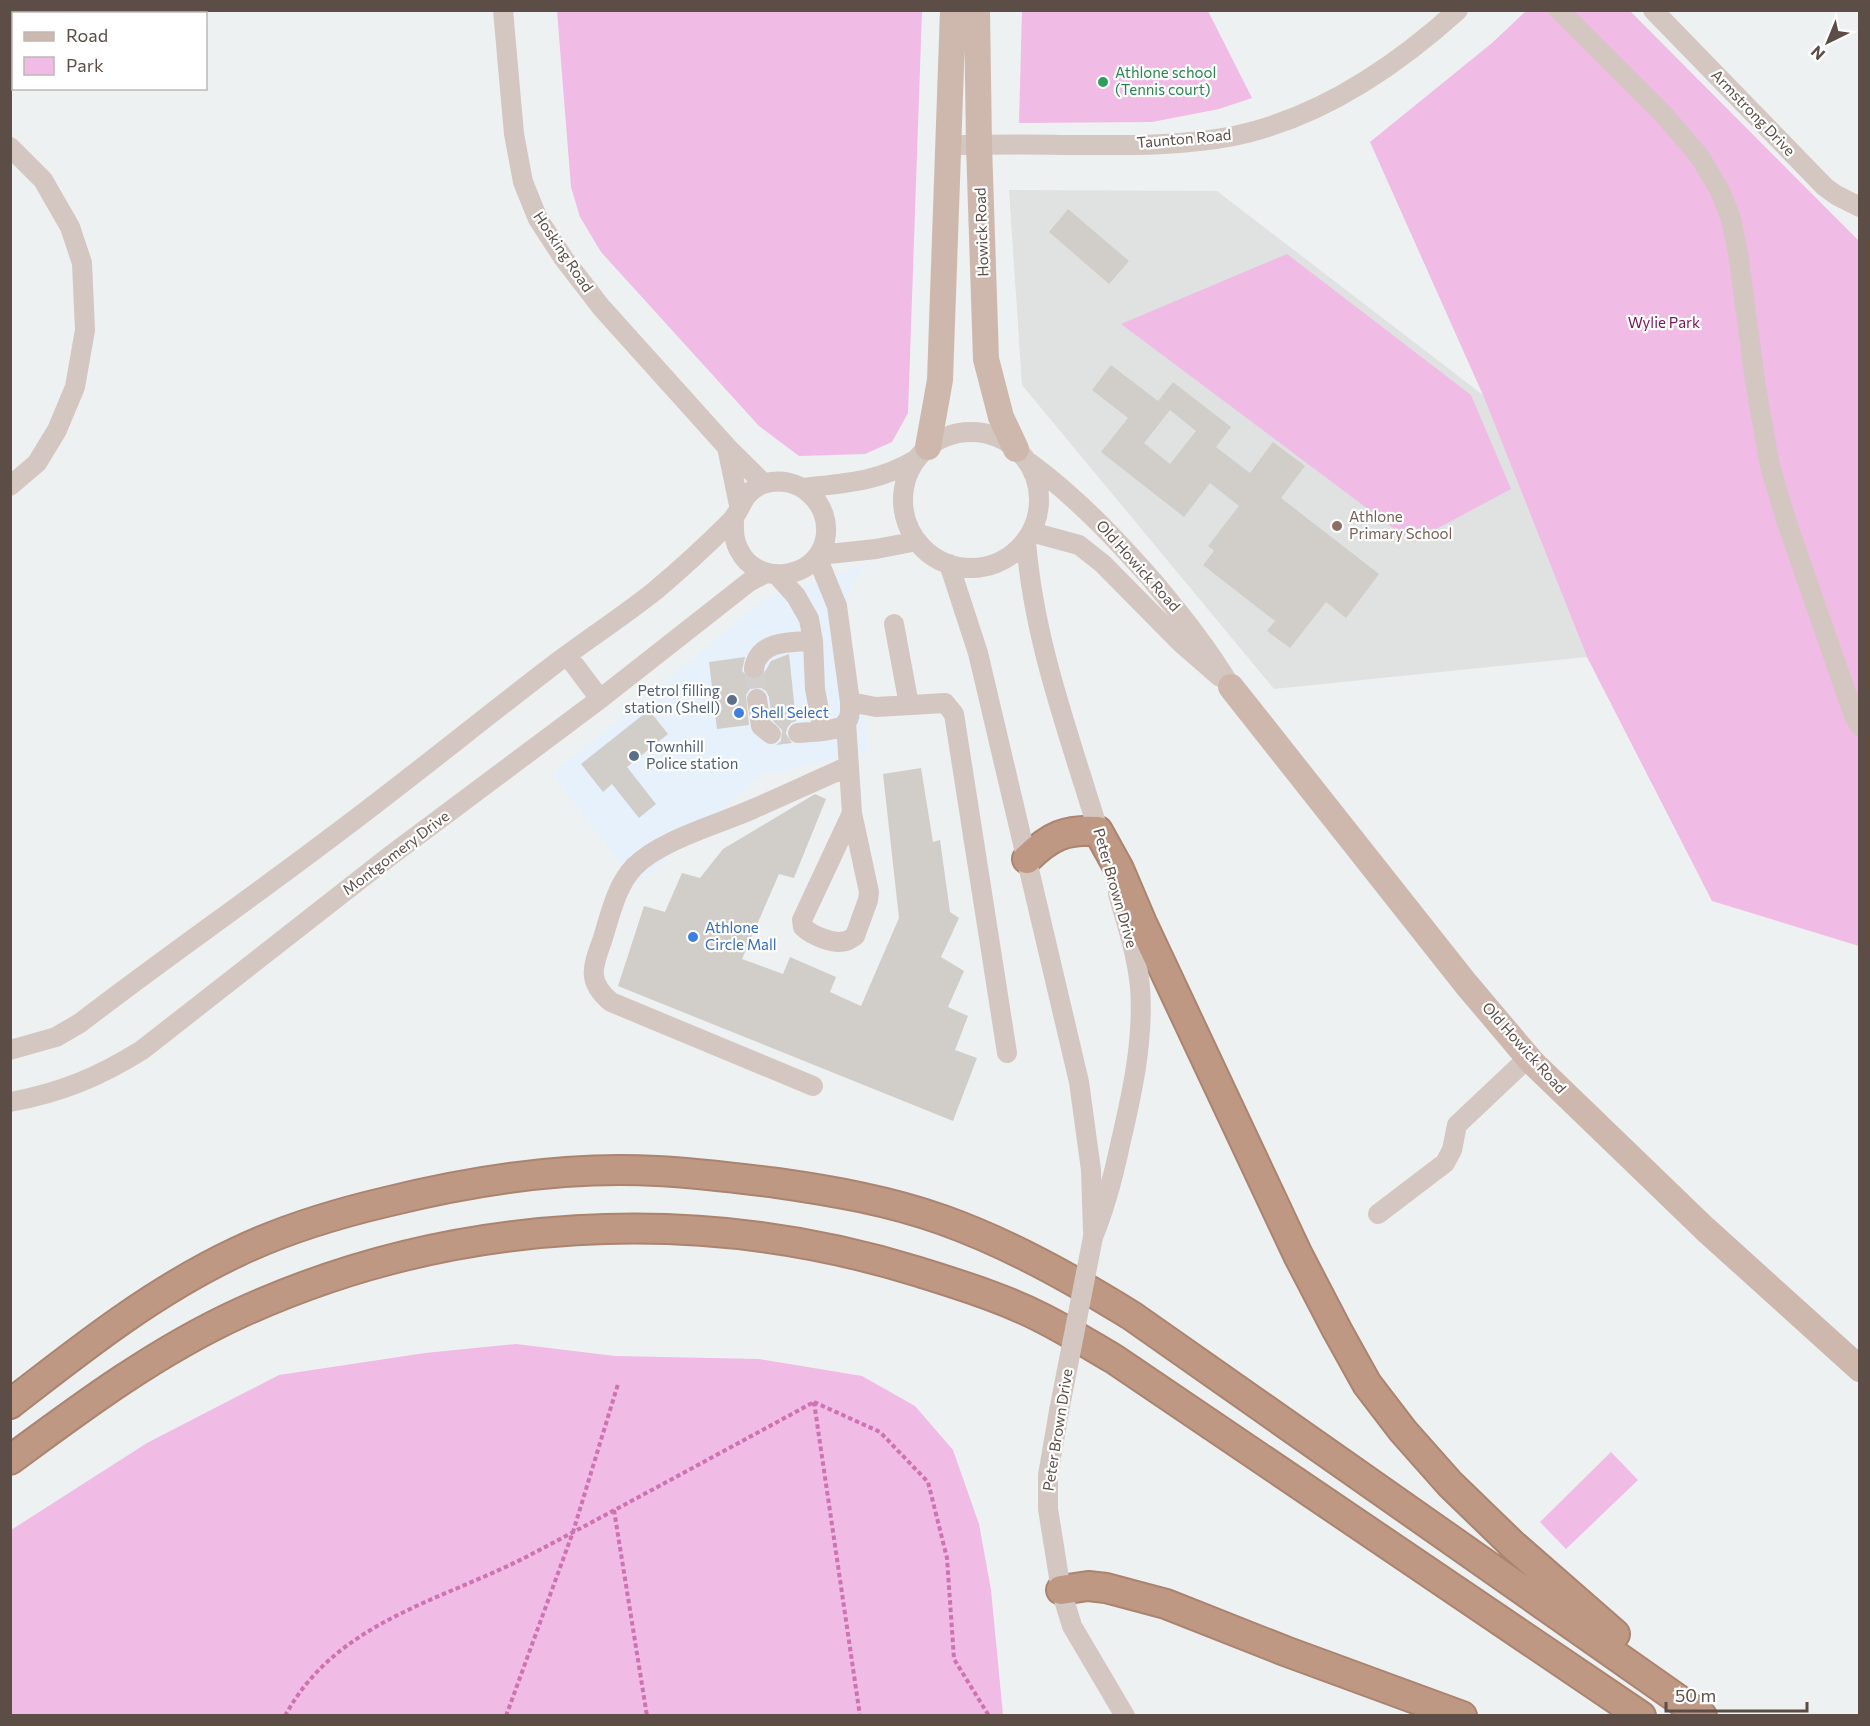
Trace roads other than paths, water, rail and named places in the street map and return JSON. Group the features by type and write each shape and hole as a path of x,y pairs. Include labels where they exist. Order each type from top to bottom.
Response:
{"highway":[{"path":"1028,859 1038,849 1060,835 1077,831 1098,831 1119,869 1142,923 1298,1255 1336,1330 1367,1384 1402,1431 1450,1484 1513,1545 1712,1716"},
{"path":"10,1404 94,1338 166,1291 237,1252 324,1217 446,1188 491,1180 571,1172 655,1171 746,1179 841,1192 941,1220 1016,1250 1094,1293 1142,1323 1702,1716"},
{"path":"10,1460 111,1387 167,1350 240,1313 328,1278 409,1254 497,1238 582,1229 679,1228 778,1239 866,1255 961,1285 1040,1317 1114,1359 1641,1716"},
{"path":"1061,1590 1088,1586 1106,1588 1166,1604 1285,1651 1462,1716"}],"main road":[{"path":"922,453 940,380 953,10"},
{"name":"Howick Road","path":"977,10 986,359 1001,417 1022,455"},
{"name":"Old Howick Road","path":"1231,687 1466,984 1528,1058 1705,1229 1860,1369"}],"street":[{"name":"Hosking Road","path":"503,10 514,134 523,182 538,219 564,259 601,307 727,447 764,484"},
{"name":"Taunton Road","path":"948,145 1175,144 1236,135 1273,125 1324,105 1370,79 1413,49 1458,10"},
{"path":"1559,10 1664,115 1700,158 1719,191 1731,219 1770,466 1786,520 1854,716 1860,726"},
{"name":"Armstrong Drive","path":"1653,10 1801,164 1836,195 1860,207"},
{"path":"10,147 43,180 70,227 81,263 85,330 75,387 57,430 37,463 10,486"},
{"path":"803,488 884,476 945,437 963,432 982,432 1000,438 1022,455 1036,478 1039,496 1038,515 1028,537 1010,556 991,565 970,568 949,564 931,555 917,541 907,522 903,501 906,479 922,453"},
{"path":"727,447 737,511 734,535 739,551 750,565 772,574 803,607 809,619 813,641 815,688 823,731"},
{"name":"Old Howick Road","path":"1022,455 1062,487 1111,534 1211,652 1231,687"},
{"path":"10,1050 56,1037 80,1023 323,844 567,655 655,591 709,543 737,511 749,492 764,484 784,481 803,488 815,497 823,511 827,526 825,541 818,556 806,567 792,573 772,574"},
{"name":"Old Howick Road","path":"1028,537 1079,545 1103,564 1189,650 1231,687"},
{"name":"Peter Brown Drive","path":"1028,537 1028,576 1057,703 1132,945 1140,987 1141,1027 1126,1119 1106,1208 1093,1237"},
{"path":"818,556 917,541"},
{"path":"798,733 823,731 842,726 850,716 837,606 818,556"},
{"name":"Peter Brown Drive","path":"949,564 978,654 1079,1082 1091,1170 1093,1237 1048,1475 1048,1509 1061,1590 1072,1626 1125,1716"},
{"name":"Montgomery Drive","path":"10,1102 74,1086 114,1068 142,1050 390,856 600,699 749,582 772,574"},
{"path":"894,624 909,705"},
{"path":"754,668 757,657 767,648 790,642 813,641"},
{"path":"567,655 600,699"},
{"path":"757,699 762,726 771,734"},
{"path":"850,702 876,707 945,703 954,714 1007,1053"},
{"path":"846,722 852,813 869,892 855,936 845,942 808,932 803,927 802,920 852,813"},
{"path":"813,1086 610,1002 600,993 594,981 593,965 623,882 635,865 655,851 712,824 751,810 849,766"},
{"path":"1378,1214 1445,1163 1452,1150 1457,1125 1528,1058"}],"tunnel":[{"path":"754,668 757,699"}],"place":[{"name":"Athlone school (Tennis court)","path":"1103,82"},
{"name":"Athlone Primary School","path":"1337,526"},
{"name":"Petrol filling station (Shell)","path":"732,700"},
{"name":"Shell Select","path":"739,713"},
{"name":"Townhill Police station","path":"634,756"},
{"name":"Athlone Circle Mall","path":"693,937"}],"park label":[{"name":"Wylie Park","path":"1664,323"}]}
